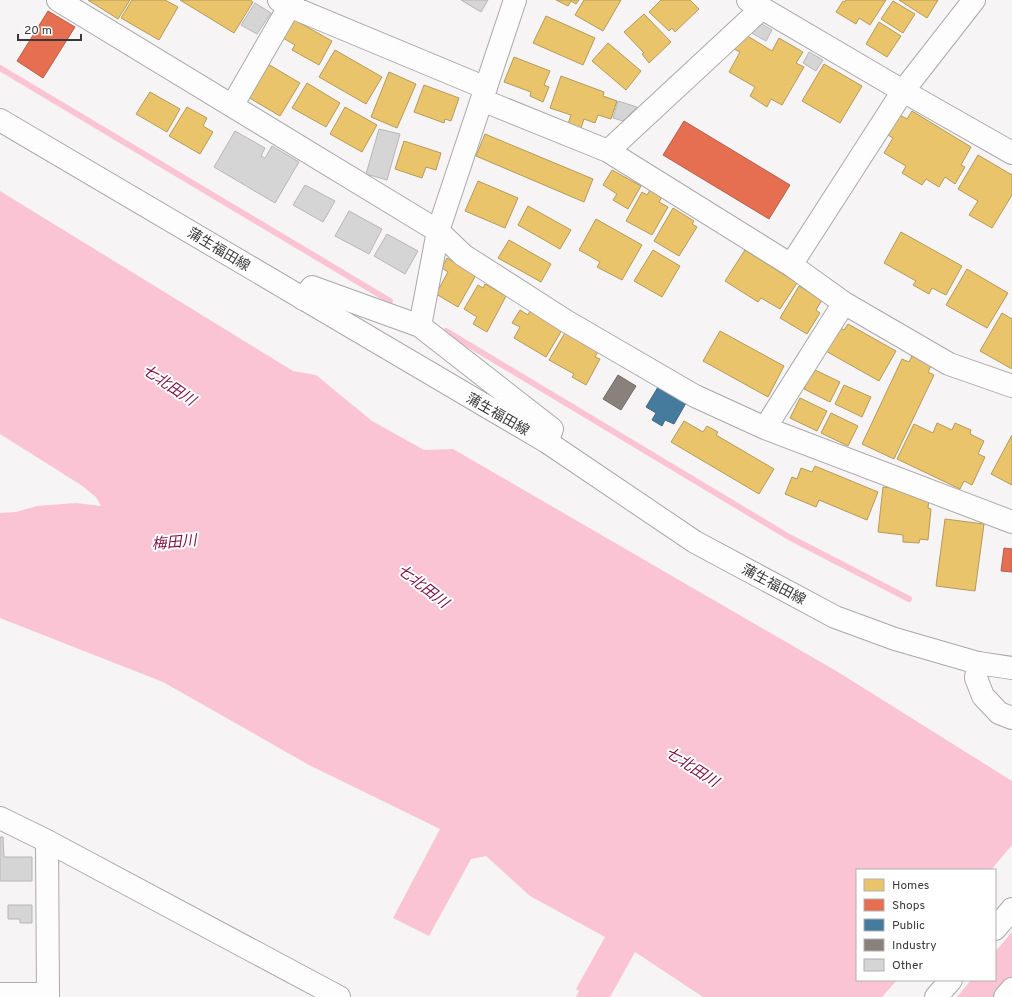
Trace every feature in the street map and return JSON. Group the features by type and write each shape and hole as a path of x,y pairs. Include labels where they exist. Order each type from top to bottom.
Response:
{"main road":[{"path":"58,0 438,231 463,255 566,321 695,396 765,428 1012,522"},
{"path":"420,326 438,231 515,0"},
{"path":"791,265 903,91 974,0"},
{"path":"232,106 287,2 608,151 791,265 844,303 949,364 1012,386"},
{"path":"608,151 755,4 1012,153"},
{"name":"蒲生福田線","path":"0,120 547,442 695,542 836,617 895,639 978,663 1012,668"},
{"path":"303,299 312,287 420,326 552,429 547,442"},
{"path":"765,428 844,303"},
{"path":"978,663 976,678 983,696 999,713 1012,718"},
{"path":"0,818 339,997"},
{"path":"0,994 48,996 46,841"},
{"path":"996,928 1012,909"},
{"path":"936,997 950,981"},
{"path":"1005,997 1012,989"}],"water":[{"path":"0,191 293,371 316,375 372,421 424,450 453,449 838,672 1012,781 1012,997 703,997 635,952 610,997 576,997 579,991 576,989 605,937 530,896 486,856 471,859 429,936 393,918 440,829 309,765 163,682 0,618 0,513 16,512 37,506 76,503 101,506 96,497 81,485 0,434"}],"pier":[{"path":"1012,845 1012,932 996,951 996,869 992,869"},
{"path":"896,981 970,981 957,997 882,997"}],"building: Homes":[{"path":"88,0 130,0 118,19"},
{"path":"132,0 165,0 178,7 159,40 121,18"},
{"path":"180,0 250,0 253,2 234,33"},
{"path":"556,0 579,0 576,4 571,1 568,6"},
{"path":"584,0 621,0 603,31 575,15"},
{"path":"661,0 690,0 699,9 675,32 672,28 669,31 649,12"},
{"path":"846,0 886,0 870,25 859,18 856,24 836,12 843,1 845,2"},
{"path":"899,0 938,0 927,18"},
{"path":"893,1 915,14 903,33 881,19"},
{"path":"644,14 671,42 649,63 642,54 644,53 624,32"},
{"path":"546,16 595,38 583,65 533,43"},
{"path":"293,19 332,41 319,65 292,50 295,45 283,38"},
{"path":"879,22 901,36 887,57 866,44"},
{"path":"741,32 772,51 779,38 803,52 796,63 804,67 782,105 771,99 767,107 750,96 755,87 729,72 740,52 732,48"},
{"path":"608,43 641,71 626,90 592,61"},
{"path":"335,50 382,77 366,104 319,77"},
{"path":"514,57 550,71 544,85 549,87 543,102 530,96 531,92 504,82"},
{"path":"261,60 300,83 280,116 241,93"},
{"path":"824,64 862,86 840,123 802,101"},
{"path":"389,72 416,84 397,128 371,117"},
{"path":"561,76 604,92 603,96 617,101 611,119 598,115 595,123 584,119 581,128 568,124 571,115 550,108"},
{"path":"307,83 340,103 326,127 292,108"},
{"path":"424,85 459,98 451,121 445,119 444,123 414,112"},
{"path":"150,92 180,109 167,132 136,114"},
{"path":"187,107 207,118 203,126 213,132 200,154 169,136"},
{"path":"345,107 377,125 362,152 330,134"},
{"path":"912,111 971,147 961,165 965,167 955,184 945,177 939,187 926,179 922,185 902,173 906,166 884,153 893,138 888,135 900,115 907,119"},
{"path":"485,134 593,179 584,202 476,156"},
{"path":"404,141 441,153 436,170 426,167 422,178 395,169"},
{"path":"978,155 1012,175 1012,195 992,228 969,215 978,201 958,189"},
{"path":"612,170 641,186 628,209 613,200 617,194 603,185"},
{"path":"478,181 518,198 505,228 465,211"},
{"path":"650,190 662,197 659,202 668,207 652,235 626,221 642,192 647,195"},
{"path":"528,206 571,230 560,249 518,225"},
{"path":"673,208 694,221 692,224 697,227 679,256 654,241"},
{"path":"596,219 642,245 622,280 597,267 600,262 579,250"},
{"path":"901,232 962,266 946,295 932,288 929,294 913,285 916,281 884,263"},
{"path":"509,240 551,264 541,282 498,258"},
{"path":"653,250 680,266 662,297 634,281"},
{"path":"745,250 797,283 780,309 761,298 758,302 725,281"},
{"path":"447,258 476,275 458,307 436,294 448,272 442,268"},
{"path":"967,269 1008,293 987,328 946,305"},
{"path":"485,284 506,296 487,332 473,324 477,317 464,309 478,285 483,288"},
{"path":"799,286 822,300 816,310 820,313 807,334 780,318"},
{"path":"520,310 528,315 530,311 562,330 546,357 514,338 520,327 512,323"},
{"path":"1002,313 1012,319 1012,369 980,351"},
{"path":"848,324 896,351 879,381 824,350 837,326 844,330"},
{"path":"566,331 599,350 595,357 600,359 586,385 572,377 574,374 549,360"},
{"path":"720,331 784,366 768,397 703,361"},
{"path":"912,356 931,366 928,372 934,375 894,459 862,444 902,359 909,362"},
{"path":"813,369 840,382 830,402 804,389"},
{"path":"844,385 871,397 862,417 835,404"},
{"path":"800,398 827,411 817,431 790,418"},
{"path":"831,413 858,426 848,446 821,433"},
{"path":"684,421 703,432 707,426 718,432 716,435 774,469 759,494 671,442"},
{"path":"937,423 952,430 955,423 971,430 970,434 984,441 978,454 985,457 972,485 964,481 960,489 897,459 914,424 933,433"},
{"path":"1012,435 1012,485 991,474"},
{"path":"815,466 878,492 867,520 819,500 816,507 785,494 792,477 797,479 801,468 812,472"},
{"path":"883,487 901,489 929,498 928,508 931,509 928,540 920,539 919,543 903,542 903,535 878,532"},
{"path":"945,519 984,524 975,591 936,586"}],"building: Shops":[{"path":"48,11 75,27 43,78 17,61"},
{"path":"684,121 790,185 769,219 663,155"},
{"path":"1004,548 1012,549 1012,572 1001,571"}],"building: Public":[{"path":"658,387 686,403 674,424 665,420 662,426 652,420 656,413 646,407"}],"building: Industry":[{"path":"618,375 636,386 621,410 603,399"}],"building: Other":[{"path":"461,0 488,0 481,12"},
{"path":"255,3 271,13 257,34 241,25"},
{"path":"753,19 772,30 766,41 746,30"},
{"path":"809,52 823,60 816,71 803,63"},
{"path":"618,101 637,107 623,121 613,118"},
{"path":"379,129 400,134 387,180 366,174"},
{"path":"235,131 265,148 261,156 265,158 272,146 299,162 275,203 214,167"},
{"path":"305,185 335,201 323,222 293,205"},
{"path":"349,211 382,229 369,254 335,236"},
{"path":"387,234 418,251 405,274 374,256"},
{"path":"0,837 3,837 4,857 32,857 32,881 0,881"},
{"path":"8,905 32,905 32,923 20,923 20,919 8,919"}],"waterway":[{"path":"0,68 390,301"},
{"path":"446,331 789,537 909,599"}],"water label":[{"name":"七北田川","path":"169,385"},
{"name":"梅田川","path":"174,542"},
{"name":"七北田川","path":"423,586"},
{"name":"七北田川","path":"692,767"}]}
